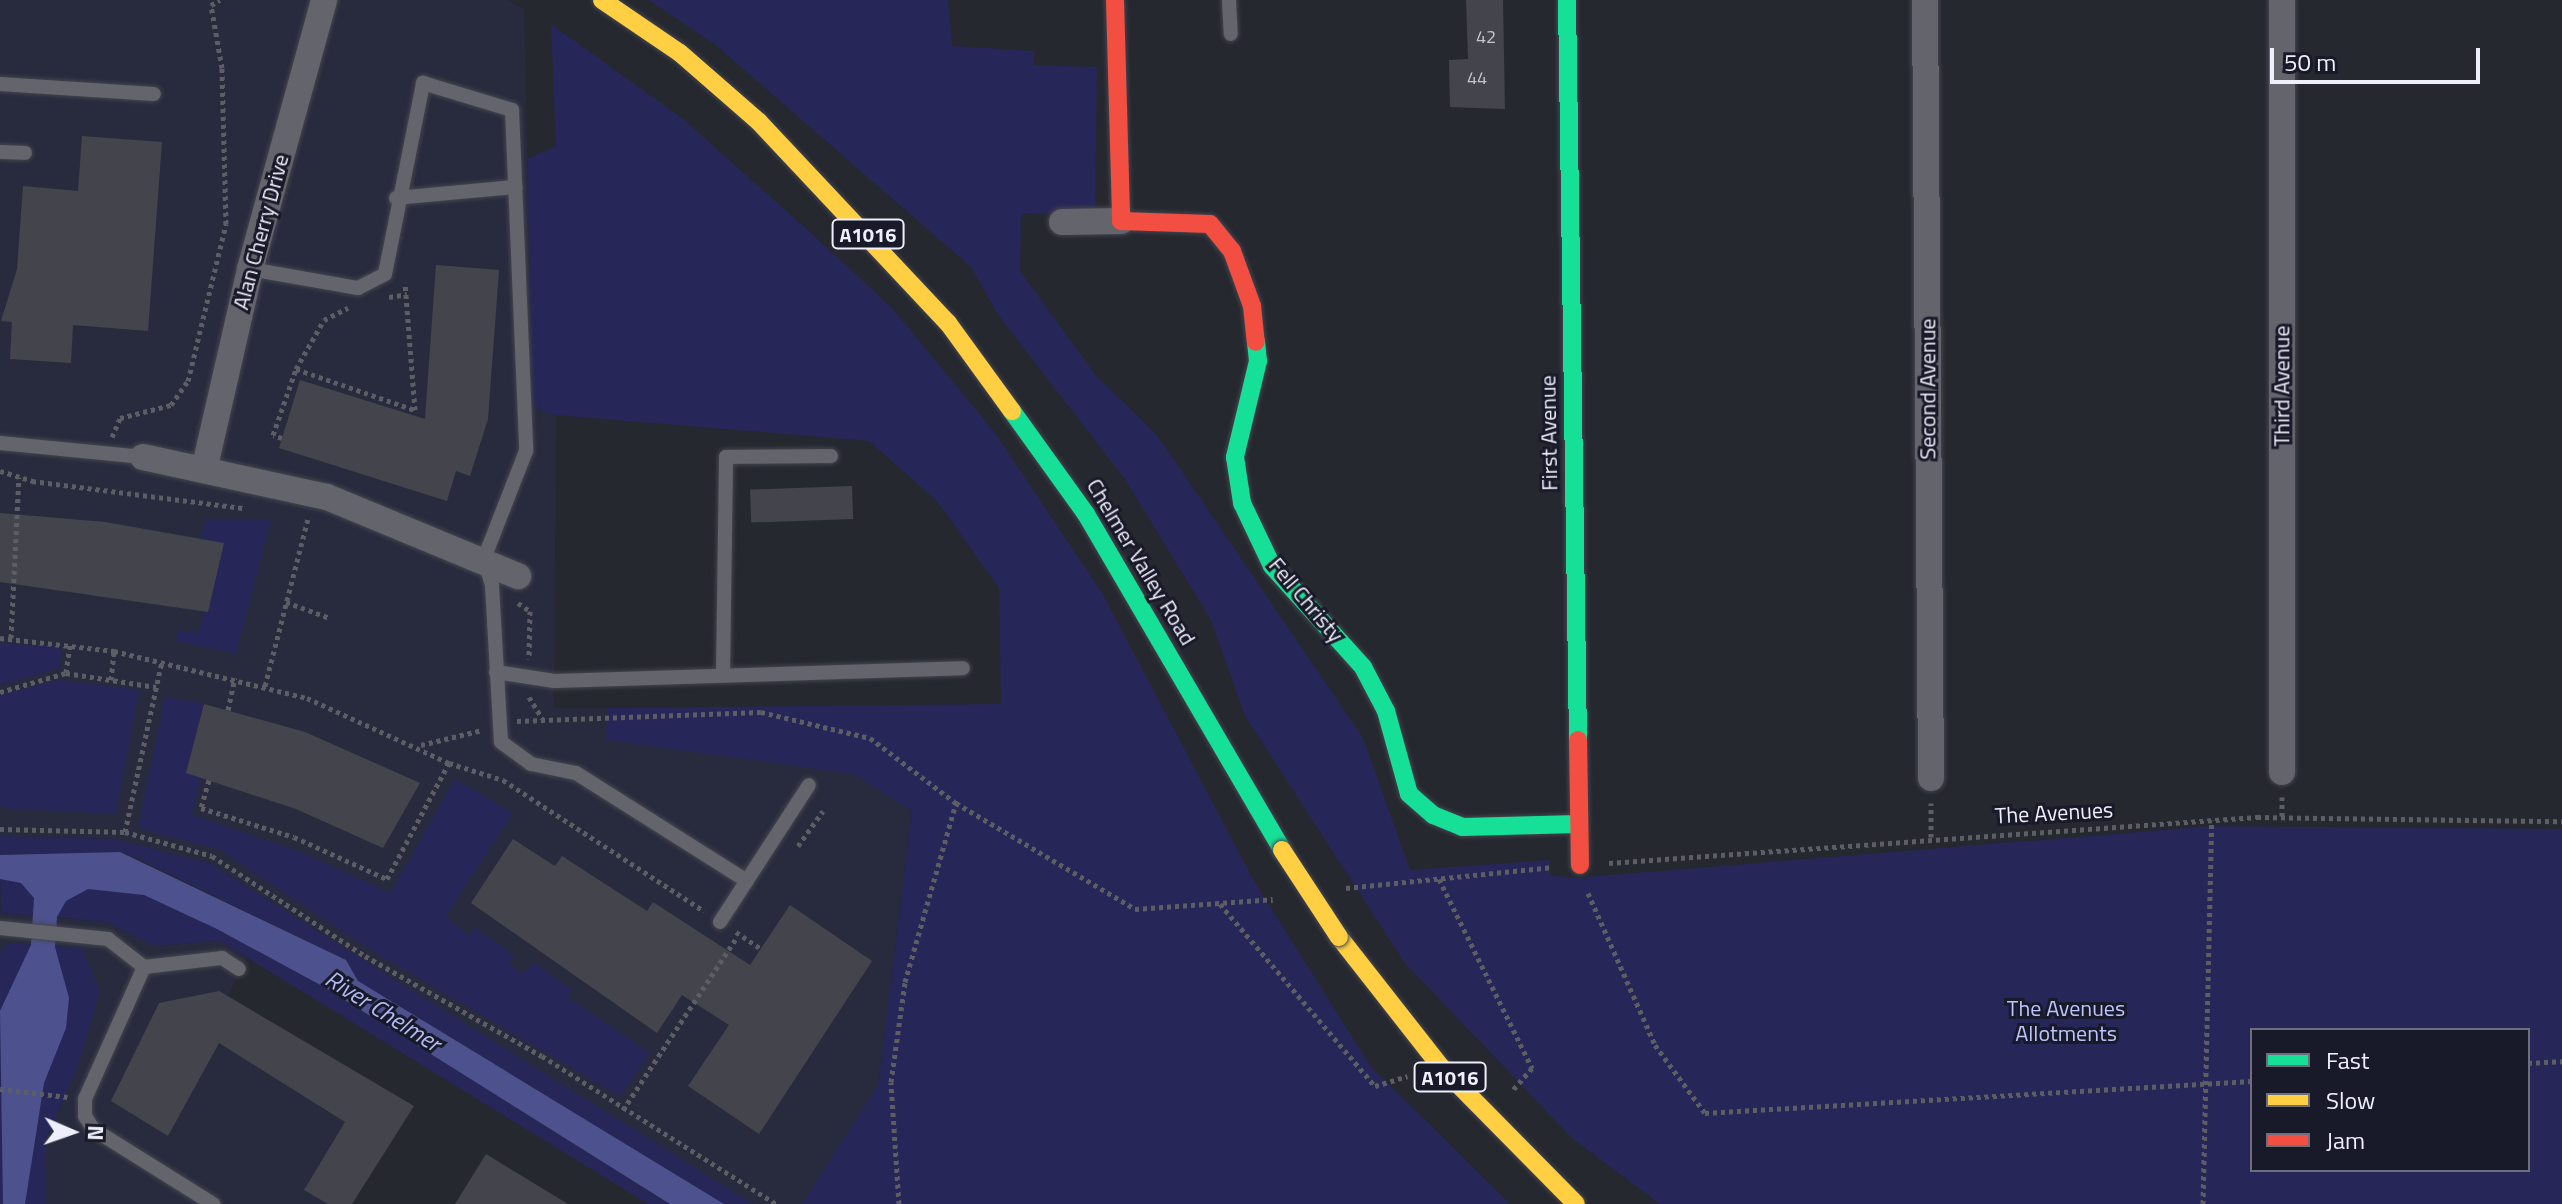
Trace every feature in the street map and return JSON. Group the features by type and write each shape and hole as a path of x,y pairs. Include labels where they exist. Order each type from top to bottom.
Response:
{"street":[{"name":"Alan Cherry Drive","path":"205,466 250,269 324,0"},
{"name":"Chelmer Valley Road","path":"602,0 680,53 759,122 948,323 1086,514 1282,850 1339,937 1441,1067 1576,1204"},
{"path":"1115,0 1121,221"},
{"name":"First Avenue","path":"1567,0 1580,865"},
{"name":"Second Avenue","path":"1925,0 1931,778"},
{"name":"Third Avenue","path":"2282,0 2282,772"},
{"name":"Fell Christy","path":"1062,222 1210,224 1232,251 1252,306 1258,361 1235,457 1242,503 1272,566 1363,667 1386,711 1409,794 1433,815 1462,827 1579,824"},
{"path":"143,457 205,466 327,497 484,559 518,576"}],"lane":[{"path":"1229,0 1231,34"},
{"path":"250,269 358,288 385,274 396,198 423,83 512,110 526,451 484,559 492,586 501,742 531,764 576,773 747,881"},
{"path":"0,84 154,94"},
{"path":"0,152 25,153"},
{"path":"396,198 515,187"},
{"path":"0,443 143,457"},
{"path":"723,675 726,457 831,456"},
{"path":"496,672 529,679 963,668"},
{"path":"720,922 809,785"},
{"path":"5,928 108,939 144,967 222,958 239,969"},
{"path":"144,967 85,1099 85,1116 93,1129 213,1204"}],"path":[{"path":"106,451 120,418 171,405 188,381 226,224 222,68 211,5 220,0"},
{"path":"296,369 415,410 403,267"},
{"path":"377,299 407,294"},
{"path":"282,438 273,435 296,369 324,320 362,301"},
{"path":"0,471 19,477 202,507 249,508"},
{"path":"11,638 19,477"},
{"path":"296,510 321,514"},
{"path":"265,686 311,510"},
{"path":"492,586 530,611 529,701 543,719 761,712 870,738 956,803 1135,909 1280,898"},
{"path":"286,602 330,618"},
{"path":"0,638 114,651 235,678 265,686 407,739 449,763 503,780 761,949"},
{"path":"66,673 70,645"},
{"path":"111,680 114,651"},
{"path":"125,832 162,660"},
{"path":"0,692 66,673 156,687"},
{"path":"228,710 235,678"},
{"path":"209,780 201,808 294,837 387,879 449,763"},
{"path":"1931,778 1931,837"},
{"path":"899,1204 891,1082 905,982 956,803"},
{"path":"791,855 823,811"},
{"path":"2203,1204 2202,1084 2212,820"},
{"name":"The Avenues","path":"1338,889 1549,867 1931,837 2212,820 2562,821"},
{"path":"0,829 125,832 212,856 365,956 542,1056 776,1204"},
{"path":"1580,865 1655,1045 1705,1113 2250,1081"},
{"path":"1439,879 1532,1068 1489,1119"},
{"path":"1219,903 1375,1086 1441,1067"},
{"path":"623,1110 746,923"},
{"path":"2530,1063 2562,1061"},
{"path":"0,1089 66,1097"}],"shaded area":[{"path":"0,0 506,0 524,9 533,407 556,415 554,708 607,708 607,740 853,774 912,811 878,1085 802,1204 753,1204 209,863 114,839 0,836"},
{"path":"0,903 2,913 106,922 155,946 220,941 247,958 227,997 219,1043 345,1122 328,1204 46,1204 46,1139 77,1069 8,943 0,954"}],"green space":[{"name":"The Avenues Allotments","path":"649,0 948,0 952,46 1034,51 1034,65 1097,67 1095,215 1021,213 1020,271 1097,377 1157,435 1363,738 1410,870 1549,860 1550,875 1574,878 2212,826 2562,829 2562,1204 1660,1204 1573,1139 1405,963 1245,716 1211,620 1125,479 999,316 971,267 717,46"},
{"path":"551,24 683,119 812,234 892,308 995,433 1102,593 1254,881 1371,1067 1510,1204 802,1204 878,1085 912,811 853,774 606,740 607,708 1001,704 999,588 937,501 869,441 556,415 533,407 527,159 556,146"},
{"path":"205,520 271,520 236,654 176,641 179,630 198,633 224,544 201,538"},
{"path":"0,643 62,647 59,668 0,685"},
{"path":"58,680 139,690 116,814 0,808 0,695"},
{"path":"165,696 204,704 186,773 201,777 192,815 303,853 390,893 455,779 513,813 446,916 468,935 475,928 514,955 508,962 522,974 533,962 572,990 567,997 650,1053 620,1096 369,949 220,850 138,828"},
{"path":"0,836 114,839 209,863 753,1204 724,1204 358,981 346,960 120,852 0,855"},
{"path":"0,879 21,883 34,898 34,916 1,913"},
{"path":"88,889 144,895 217,929 324,987 670,1204 648,1204 220,941 155,946 106,922 57,917 65,901"},
{"path":"8,943 82,948 100,991 77,1069 46,1139 46,1204 0,1204 0,954"}],"water":[{"name":"River Chelmer","path":"120,852 346,960 358,981 724,1204 670,1204 324,987 217,929 144,895 88,889 66,901 57,917 55,947 69,998 66,1028 44,1083 25,1204 3,1204 0,1011 31,945 34,898 21,883 0,879 0,855"}],"building":[{"path":"1466,0 1503,0 1505,109 1450,107 1449,60 1468,59"},
{"path":"82,136 162,142 148,331 73,325 71,363 10,359 12,322 1,321 17,269 23,186 78,191"},
{"path":"436,265 499,270 488,419 470,476 456,471 447,501 279,448 300,380 425,419"},
{"path":"852,486 853,519 751,523 750,490"},
{"path":"0,513 105,522 224,543 208,612 0,582"},
{"path":"204,704 305,732 420,783 383,848 296,809 186,773"},
{"path":"513,839 555,866 562,856 647,911 653,902 750,965 790,905 872,961 759,1134 688,1086 729,1025 682,995 657,1033 471,903"},
{"path":"219,991 414,1106 352,1204 328,1204 304,1190 345,1122 219,1043 168,1136 111,1101 159,1003"},
{"path":"486,1154 568,1204 455,1204"}],"traffic: fast":[{"path":"1567,0 1578,740"},
{"path":"1256,342 1258,361 1235,457 1242,503 1272,566 1363,667 1386,711 1409,794 1433,815 1462,827 1579,824"},
{"path":"1012,411 1086,514 1282,850"}],"traffic: slow":[{"path":"602,0 680,53 759,122 948,323 1012,411"},
{"path":"1282,850 1339,937"},
{"path":"1339,937 1441,1067 1576,1204"}],"traffic: jam":[{"path":"1115,0 1121,221 1210,224 1232,251 1252,306 1256,342"},
{"path":"1578,740 1580,865"}]}
